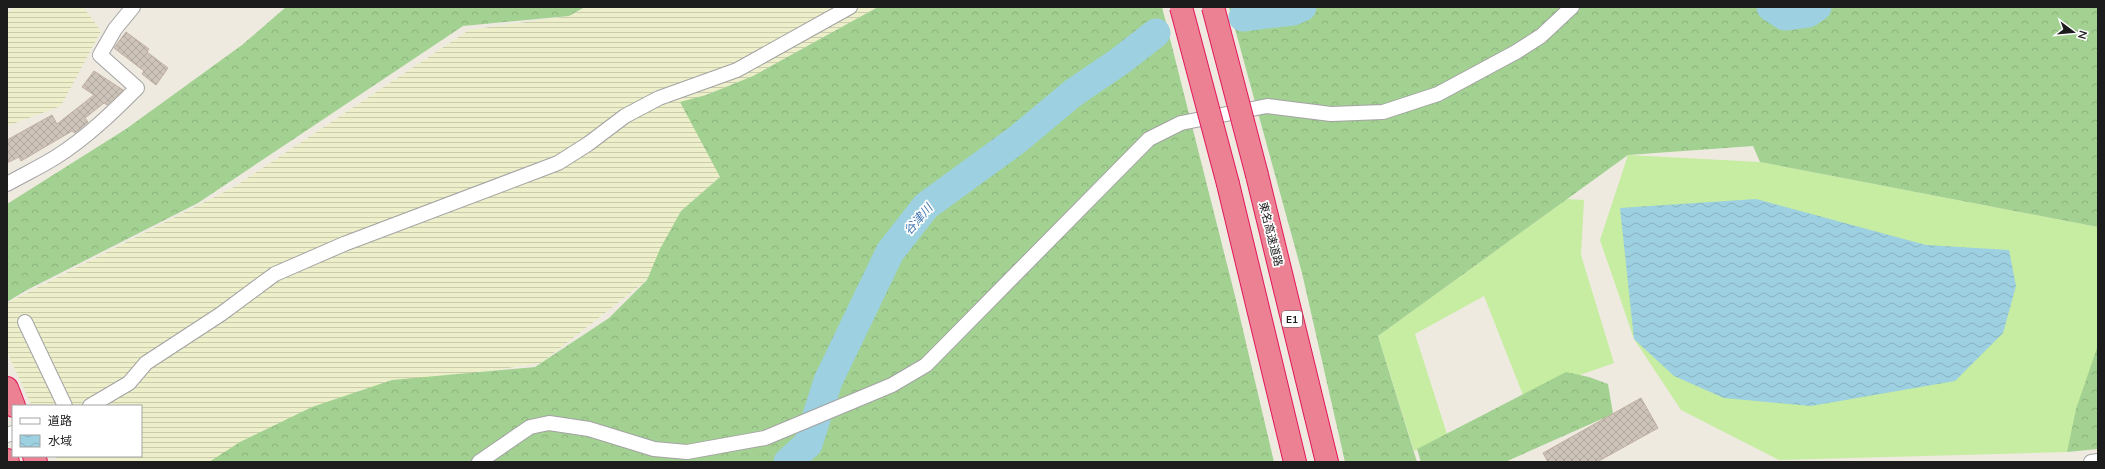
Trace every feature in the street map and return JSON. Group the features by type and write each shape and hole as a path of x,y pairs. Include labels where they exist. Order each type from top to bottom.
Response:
{"highway":[{"path":"1182,7 1228,184 1295,462"},
{"name":"東名高速道路","path":"1213,7 1257,176 1328,462"},
{"path":"7,388 14,405"}],"street":[{"path":"7,184 55,158 95,128 137,88 100,55 114,29 132,7"},
{"path":"92,405 129,383 146,363 221,314 276,274 344,244 558,163 588,144 625,116 659,98 737,70 850,7"},
{"path":"479,462 530,427 549,423 589,429 654,449 686,452 765,438 892,386 926,365 1149,139 1181,122 1267,106 1332,114 1383,112 1438,94 1516,52 1540,36 1572,7"},
{"path":"25,322 65,405"},
{"path":"2091,462 2098,461"}],"green space":[{"path":"16,7 83,7 101,31 61,106 7,126 7,13"},
{"path":"286,7 585,7 569,16 463,26 198,203 25,291 7,302 7,204 126,129 242,45"},
{"path":"587,7 878,7 753,76 706,95 720,177 681,211 647,280 541,363 362,390 213,462 58,462 56,457 142,457 142,405 32,405 7,352 7,303 234,187 469,30 569,16"},
{"path":"878,7 1162,7 1235,296 1274,462 209,462 240,442 312,407 392,380 535,367 609,318 647,280 660,249 681,211 720,177 680,102 706,95 753,76"},
{"path":"1229,7 2098,7 2098,227 1760,162 1753,146 1628,155 1378,336 1417,462 1345,462 1302,273"},
{"path":"1628,155 1760,162 2098,227 2098,354 2067,452 1779,460 1681,410 1634,339 1600,240"},
{"path":"1567,199 1584,200 1581,255 1614,363 1523,395 1484,296 1415,334 1447,434 1414,451 1378,336"},
{"path":"2098,345 2098,449 2067,452 2076,409"},
{"path":"1566,372 1589,377 1608,384 1613,414 1505,462 1421,462 1417,449"}],"water":[{"path":"1756,199 1926,245 2009,250 2016,286 2003,333 1955,381 1811,406 1724,398 1674,376 1634,339 1620,208"}],"building":[{"path":"126,32 149,49 147,52 168,68 156,85 142,74 144,71 114,48"},
{"path":"94,71 123,90 107,105 104,103 85,118 88,122 75,133 72,131 21,161 19,157 7,163 7,140 52,115 57,124 94,95 82,87"},
{"path":"1641,398 1658,428 1597,462 1548,462 1543,453"}],"waterway":[{"name":"谷津川","path":"1243,17 1293,11 1302,7"},
{"name":"谷津川","path":"1771,7 1785,16 1808,13 1817,7"},
{"name":"谷津川","path":"788,462 808,444 828,381 890,252 926,206 1018,139 1073,93 1120,61 1156,33"}]}
